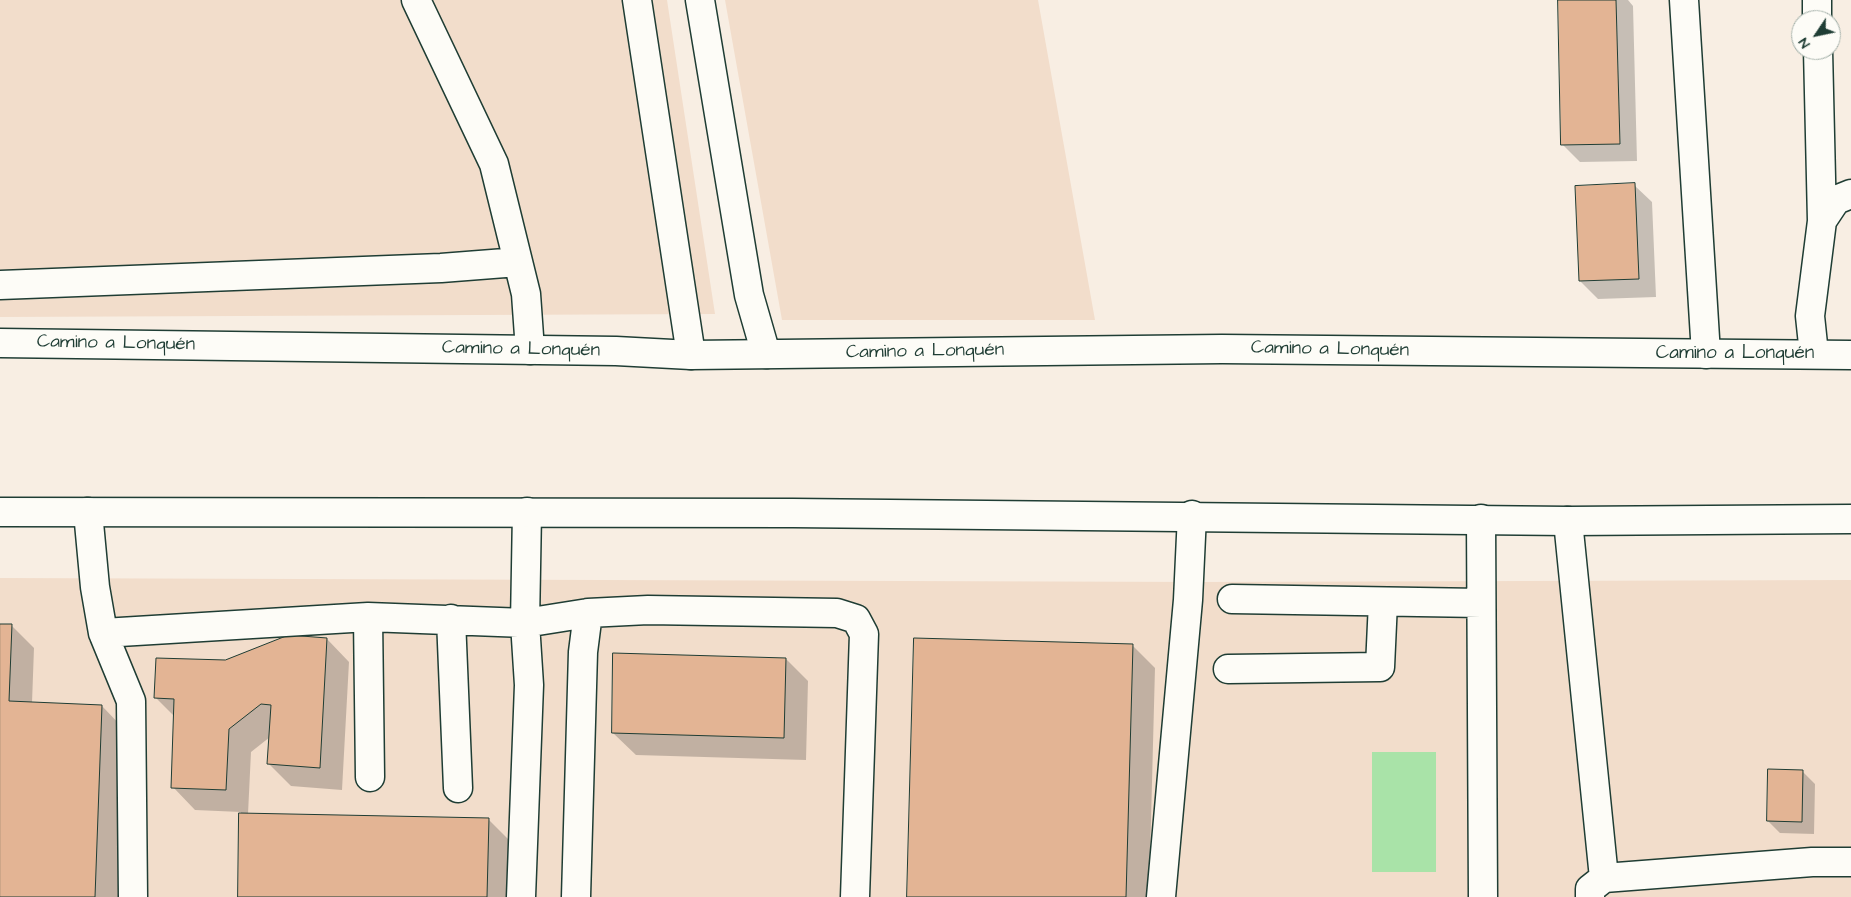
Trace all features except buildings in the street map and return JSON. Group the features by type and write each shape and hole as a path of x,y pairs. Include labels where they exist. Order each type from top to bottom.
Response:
{"main road":[{"path":"416,0 494,164 526,294 530,350"},
{"path":"637,0 692,355"},
{"path":"700,0 750,295 766,354"},
{"path":"1684,0 1706,354"},
{"path":"1814,354 1810,316 1822,220 1818,60"},
{"path":"1822,220 1836,200 1851,194"},
{"path":"0,284 441,268 518,262"},
{"name":"Camino a Lonquén","path":"0,343 530,350 692,355 1212,349 1851,355"},
{"path":"0,512 1192,515 1568,521 1851,519"},
{"path":"88,512 95,587 103,633 131,701 132,897"},
{"path":"521,897 528,685 525,623 527,512"},
{"path":"1161,897 1188,600 1192,515"},
{"path":"1481,520 1483,897"},
{"path":"1568,521 1597,887 1812,862 1851,862"},
{"path":"1232,599 1481,603"},
{"path":"1228,668 1380,667 1383,602"},
{"path":"103,633 368,617 525,623 588,612 648,610 838,612 856,619 864,634 855,897"},
{"path":"576,897 583,652 588,612"},
{"path":"368,617 370,777"},
{"path":"451,619 458,788"}],"shaded area":[{"path":"0,0 667,0 715,314 0,317"},
{"path":"725,0 1038,0 1095,320 782,320"},
{"path":"0,578 1202,582 1851,580 1851,897 0,897"}],"green space":[{"path":"1372,752 1436,752 1436,872 1372,872"}]}
